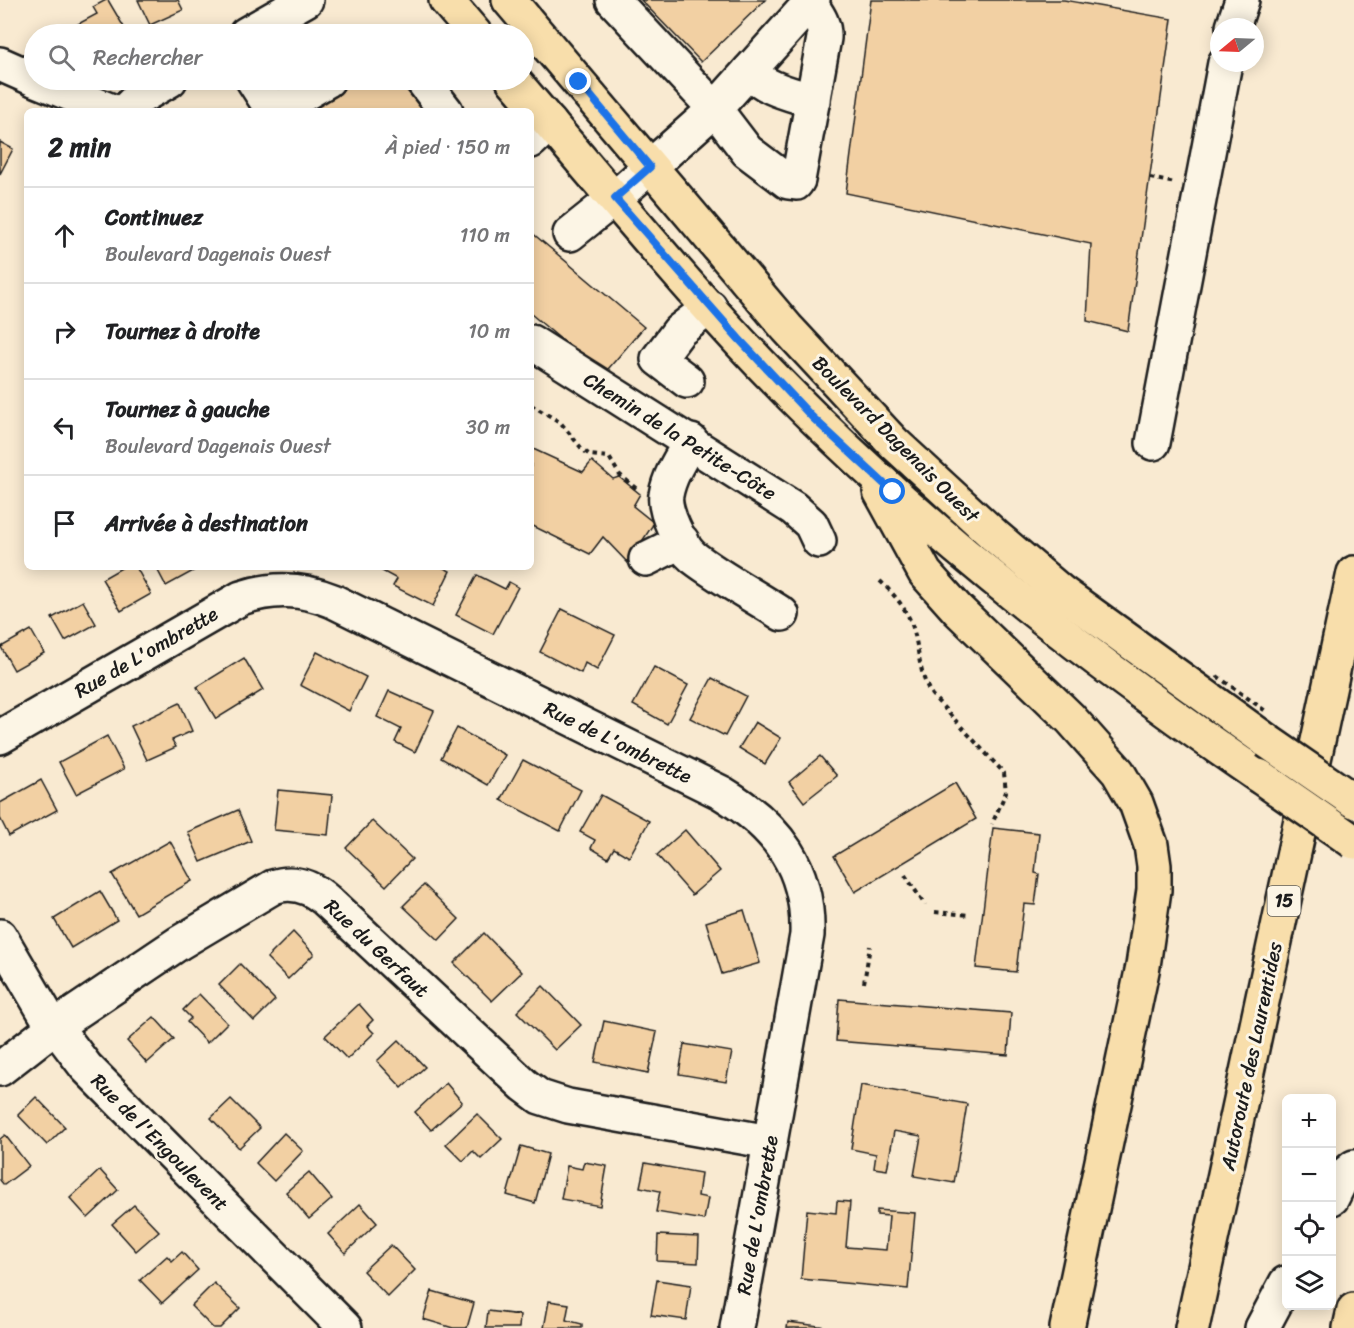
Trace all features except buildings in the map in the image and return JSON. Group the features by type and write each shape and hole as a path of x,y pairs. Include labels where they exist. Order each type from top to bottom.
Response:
{"main road":[{"path":"446,0 466,24"},
{"name":"Boulevard Dagenais Ouest","path":"509,0 529,24"},
{"name":"Boulevard Dagenais Ouest","path":"534,30 802,345 925,474 1061,592 1211,702 1354,801"},
{"name":"Boulevard Dagenais Ouest","path":"518,90 528,108"},
{"name":"Boulevard Dagenais Ouest","path":"541,132 615,198 710,308 812,417 925,522 1004,588 1103,665 1354,842"},
{"path":"870,471 925,573 958,610 1092,742 1118,772 1136,803 1151,845 1154,890 1150,926 1067,1328"},
{"name":"Autoroute des Laurentides","path":"1192,1328 1354,573"},
{"path":"1350,1328 1354,1310"}],"street":[{"path":"264,24 306,0"},
{"path":"570,234 615,198 715,109 810,1 822,20 824,30 813,100 798,180 796,183 788,182 747,151 715,109 613,0"},
{"path":"1236,18 1242,0"},
{"path":"0,64 24,74"},
{"path":"749,70 757,80 769,87 813,100"},
{"path":"1153,443 1223,72"},
{"path":"61,90 105,108"},
{"path":"128,108 137,99 153,90"},
{"path":"260,90 272,108"},
{"path":"279,108 311,90"},
{"path":"430,90 444,108"},
{"path":"687,381 658,359 679,331 710,308"},
{"name":"Chemin de la Petite-Côte","path":"534,344 794,508 811,524 819,541"},
{"path":"691,441 671,479 665,498 668,516 693,556 782,614"},
{"path":"646,559 682,541"},
{"name":"Rue de L'ombrette","path":"0,737 231,604 264,591 299,590 333,601 722,793 752,812 781,842 794,865 807,905 807,935 806,953 737,1328"},
{"name":"Rue du Gerfaut","path":"0,1069 54,1027 194,933 278,886 304,886 311,888 326,900 524,1085 540,1097 568,1107 770,1142"},
{"name":"Rue de l'Engoulevent","path":"0,936 54,1027 86,1067 345,1328"},
{"path":"1336,1190 1343,1176 1354,1167"},
{"path":"1262,1328 1282,1292"}],"path":[{"path":"1150,178 1168,182"},
{"path":"534,407 560,422 583,450 590,455 609,457 620,474 645,495"},
{"path":"880,581 901,604 911,623 925,684 964,732 1004,773 1006,792 992,824"},
{"path":"905,875 925,905"},
{"path":"935,912 970,915"},
{"path":"864,983 870,946"}],"route":[{"path":"579,82 650,167 615,198 710,308 812,417 893,492"}]}
